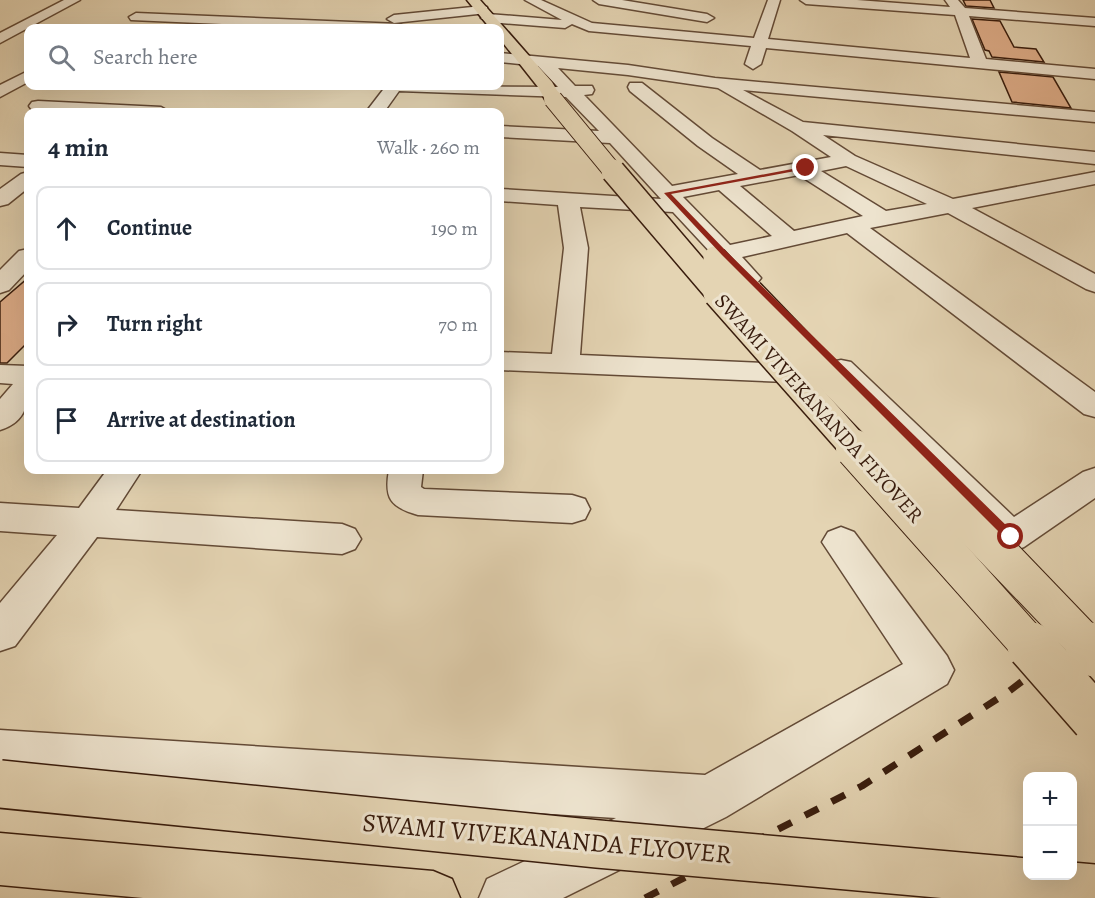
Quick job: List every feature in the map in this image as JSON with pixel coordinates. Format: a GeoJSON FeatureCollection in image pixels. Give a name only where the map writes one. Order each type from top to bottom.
{"type":"FeatureCollection","features":[{"type":"Feature","properties":{"kind":"main road"},"geometry":{"type":"LineString","coordinates":[[504,33],[534,60],[560,93]]}},
{"type":"Feature","properties":{"kind":"main road","name":"SWAMI VIVEKANANDA FLYOVER"},"geometry":{"type":"LineString","coordinates":[[560,93],[718,261],[1095,653]]}},
{"type":"Feature","properties":{"kind":"main road","name":"SWAMI VIVEKANANDA FLYOVER"},"geometry":{"type":"LineString","coordinates":[[560,93],[675,244],[1095,719]]}},
{"type":"Feature","properties":{"kind":"main road","name":"SWAMI VIVEKANANDA FLYOVER"},"geometry":{"type":"LineString","coordinates":[[0,784],[598,844],[1095,888]]}},
{"type":"Feature","properties":{"kind":"main road"},"geometry":{"type":"LineString","coordinates":[[0,858],[433,898]]}},
{"type":"Feature","properties":{"kind":"street"},"geometry":{"type":"LineString","coordinates":[[28,24],[74,0]]}},
{"type":"Feature","properties":{"kind":"street"},"geometry":{"type":"LineString","coordinates":[[531,0],[587,26],[588,30],[628,70]]}},
{"type":"Feature","properties":{"kind":"street"},"geometry":{"type":"LineString","coordinates":[[599,0],[632,3],[684,15],[719,20]]}},
{"type":"Feature","properties":{"kind":"street"},"geometry":{"type":"LineString","coordinates":[[684,15],[692,0]]}},
{"type":"Feature","properties":{"kind":"street"},"geometry":{"type":"LineString","coordinates":[[747,84],[748,60],[760,44],[774,0]]}},
{"type":"Feature","properties":{"kind":"street"},"geometry":{"type":"LineString","coordinates":[[806,0],[955,5],[1095,22]]}},
{"type":"Feature","properties":{"kind":"street"},"geometry":{"type":"LineString","coordinates":[[1019,0],[1039,34]]}},
{"type":"Feature","properties":{"kind":"street"},"geometry":{"type":"LineString","coordinates":[[852,3],[854,18],[898,22]]}},
{"type":"Feature","properties":{"kind":"street"},"geometry":{"type":"LineString","coordinates":[[162,4],[130,20],[396,21],[488,18],[1095,74]]}},
{"type":"Feature","properties":{"kind":"street"},"geometry":{"type":"LineString","coordinates":[[955,5],[960,27],[968,46],[980,64]]}},
{"type":"Feature","properties":{"kind":"street"},"geometry":{"type":"LineString","coordinates":[[232,24],[259,8]]}},
{"type":"Feature","properties":{"kind":"street"},"geometry":{"type":"LineString","coordinates":[[43,16],[71,17]]}},
{"type":"Feature","properties":{"kind":"street"},"geometry":{"type":"LineString","coordinates":[[0,39],[24,26]]}},
{"type":"Feature","properties":{"kind":"street"},"geometry":{"type":"LineString","coordinates":[[796,31],[914,42]]}},
{"type":"Feature","properties":{"kind":"street"},"geometry":{"type":"LineString","coordinates":[[0,39],[24,40]]}},
{"type":"Feature","properties":{"kind":"street"},"geometry":{"type":"LineString","coordinates":[[1050,52],[1060,71]]}},
{"type":"Feature","properties":{"kind":"street"},"geometry":{"type":"LineString","coordinates":[[504,58],[628,70],[715,83],[747,84],[1095,117]]}},
{"type":"Feature","properties":{"kind":"street"},"geometry":{"type":"LineString","coordinates":[[534,60],[560,93],[616,138],[724,254],[1011,537],[1095,481]]}},
{"type":"Feature","properties":{"kind":"street"},"geometry":{"type":"LineString","coordinates":[[0,92],[24,78]]}},
{"type":"Feature","properties":{"kind":"street"},"geometry":{"type":"LineString","coordinates":[[489,90],[560,93],[693,80]]}},
{"type":"Feature","properties":{"kind":"street"},"geometry":{"type":"LineString","coordinates":[[715,83],[799,127],[848,160],[953,207],[1095,284]]}},
{"type":"Feature","properties":{"kind":"street"},"geometry":{"type":"LineString","coordinates":[[636,87],[705,142],[755,177]]}},
{"type":"Feature","properties":{"kind":"street"},"geometry":{"type":"LineString","coordinates":[[378,108],[391,90]]}},
{"type":"Feature","properties":{"kind":"street"},"geometry":{"type":"LineString","coordinates":[[123,108],[143,92]]}},
{"type":"Feature","properties":{"kind":"street"},"geometry":{"type":"LineString","coordinates":[[38,106],[70,108]]}},
{"type":"Feature","properties":{"kind":"street"},"geometry":{"type":"LineString","coordinates":[[799,127],[951,141],[1095,158]]}},
{"type":"Feature","properties":{"kind":"street"},"geometry":{"type":"LineString","coordinates":[[505,138],[616,138]]}},
{"type":"Feature","properties":{"kind":"street"},"geometry":{"type":"LineString","coordinates":[[951,141],[1084,199]]}},
{"type":"Feature","properties":{"kind":"street"},"geometry":{"type":"LineString","coordinates":[[0,159],[24,161]]}},
{"type":"Feature","properties":{"kind":"street"},"geometry":{"type":"LineString","coordinates":[[504,195],[568,201],[673,199],[722,182],[848,160]]}},
{"type":"Feature","properties":{"kind":"street"},"geometry":{"type":"LineString","coordinates":[[801,168],[883,219]]}},
{"type":"Feature","properties":{"kind":"street"},"geometry":{"type":"LineString","coordinates":[[724,254],[851,225],[1095,178]]}},
{"type":"Feature","properties":{"kind":"street"},"geometry":{"type":"LineString","coordinates":[[0,199],[24,181]]}},
{"type":"Feature","properties":{"kind":"street"},"geometry":{"type":"LineString","coordinates":[[722,182],[791,240]]}},
{"type":"Feature","properties":{"kind":"street"},"geometry":{"type":"LineString","coordinates":[[565,365],[576,248],[568,201]]}},
{"type":"Feature","properties":{"kind":"street"},"geometry":{"type":"LineString","coordinates":[[851,225],[1095,407]]}},
{"type":"Feature","properties":{"kind":"street"},"geometry":{"type":"LineString","coordinates":[[0,285],[20,261]]}},
{"type":"Feature","properties":{"kind":"street"},"geometry":{"type":"LineString","coordinates":[[504,361],[848,376]]}},
{"type":"Feature","properties":{"kind":"street"},"geometry":{"type":"LineString","coordinates":[[0,374],[24,375]]}},
{"type":"Feature","properties":{"kind":"street"},"geometry":{"type":"LineString","coordinates":[[0,419],[24,391]]}},
{"type":"Feature","properties":{"kind":"street"},"geometry":{"type":"LineString","coordinates":[[0,633],[87,524],[122,474]]}},
{"type":"Feature","properties":{"kind":"street"},"geometry":{"type":"LineString","coordinates":[[405,474],[403,489],[409,497],[418,502],[441,505],[572,509]]}},
{"type":"Feature","properties":{"kind":"street"},"geometry":{"type":"LineString","coordinates":[[0,517],[342,539]]}},
{"type":"Feature","properties":{"kind":"street"},"geometry":{"type":"LineString","coordinates":[[506,898],[709,800],[932,670],[841,542]]}},
{"type":"Feature","properties":{"kind":"street"},"geometry":{"type":"LineString","coordinates":[[0,753],[59,759],[709,800]]}},
{"type":"Feature","properties":{"kind":"building"},"geometry":{"type":"Polygon","coordinates":[[[963,0],[990,0],[994,8],[966,6],[963,0]]]}},
{"type":"Feature","properties":{"kind":"building"},"geometry":{"type":"Polygon","coordinates":[[[972,19],[1000,21],[1014,47],[1036,49],[1044,62],[992,57],[989,51],[985,50],[972,19]]]}},
{"type":"Feature","properties":{"kind":"building"},"geometry":{"type":"Polygon","coordinates":[[[999,72],[1053,77],[1071,108],[1012,102],[999,72]]]}},
{"type":"Feature","properties":{"kind":"building"},"geometry":{"type":"Polygon","coordinates":[[[24,281],[24,346],[7,363],[0,363],[0,302],[24,281]]]}},
{"type":"Feature","properties":{"kind":"railway"},"geometry":{"type":"LineString","coordinates":[[1067,648],[1095,627]]}},
{"type":"Feature","properties":{"kind":"railway"},"geometry":{"type":"LineString","coordinates":[[645,898],[862,786],[1008,692],[1069,646]]}},
{"type":"Feature","properties":{"kind":"route"},"geometry":{"type":"LineString","coordinates":[[806,168],[667,193],[724,254],[1011,537]]}}]}
